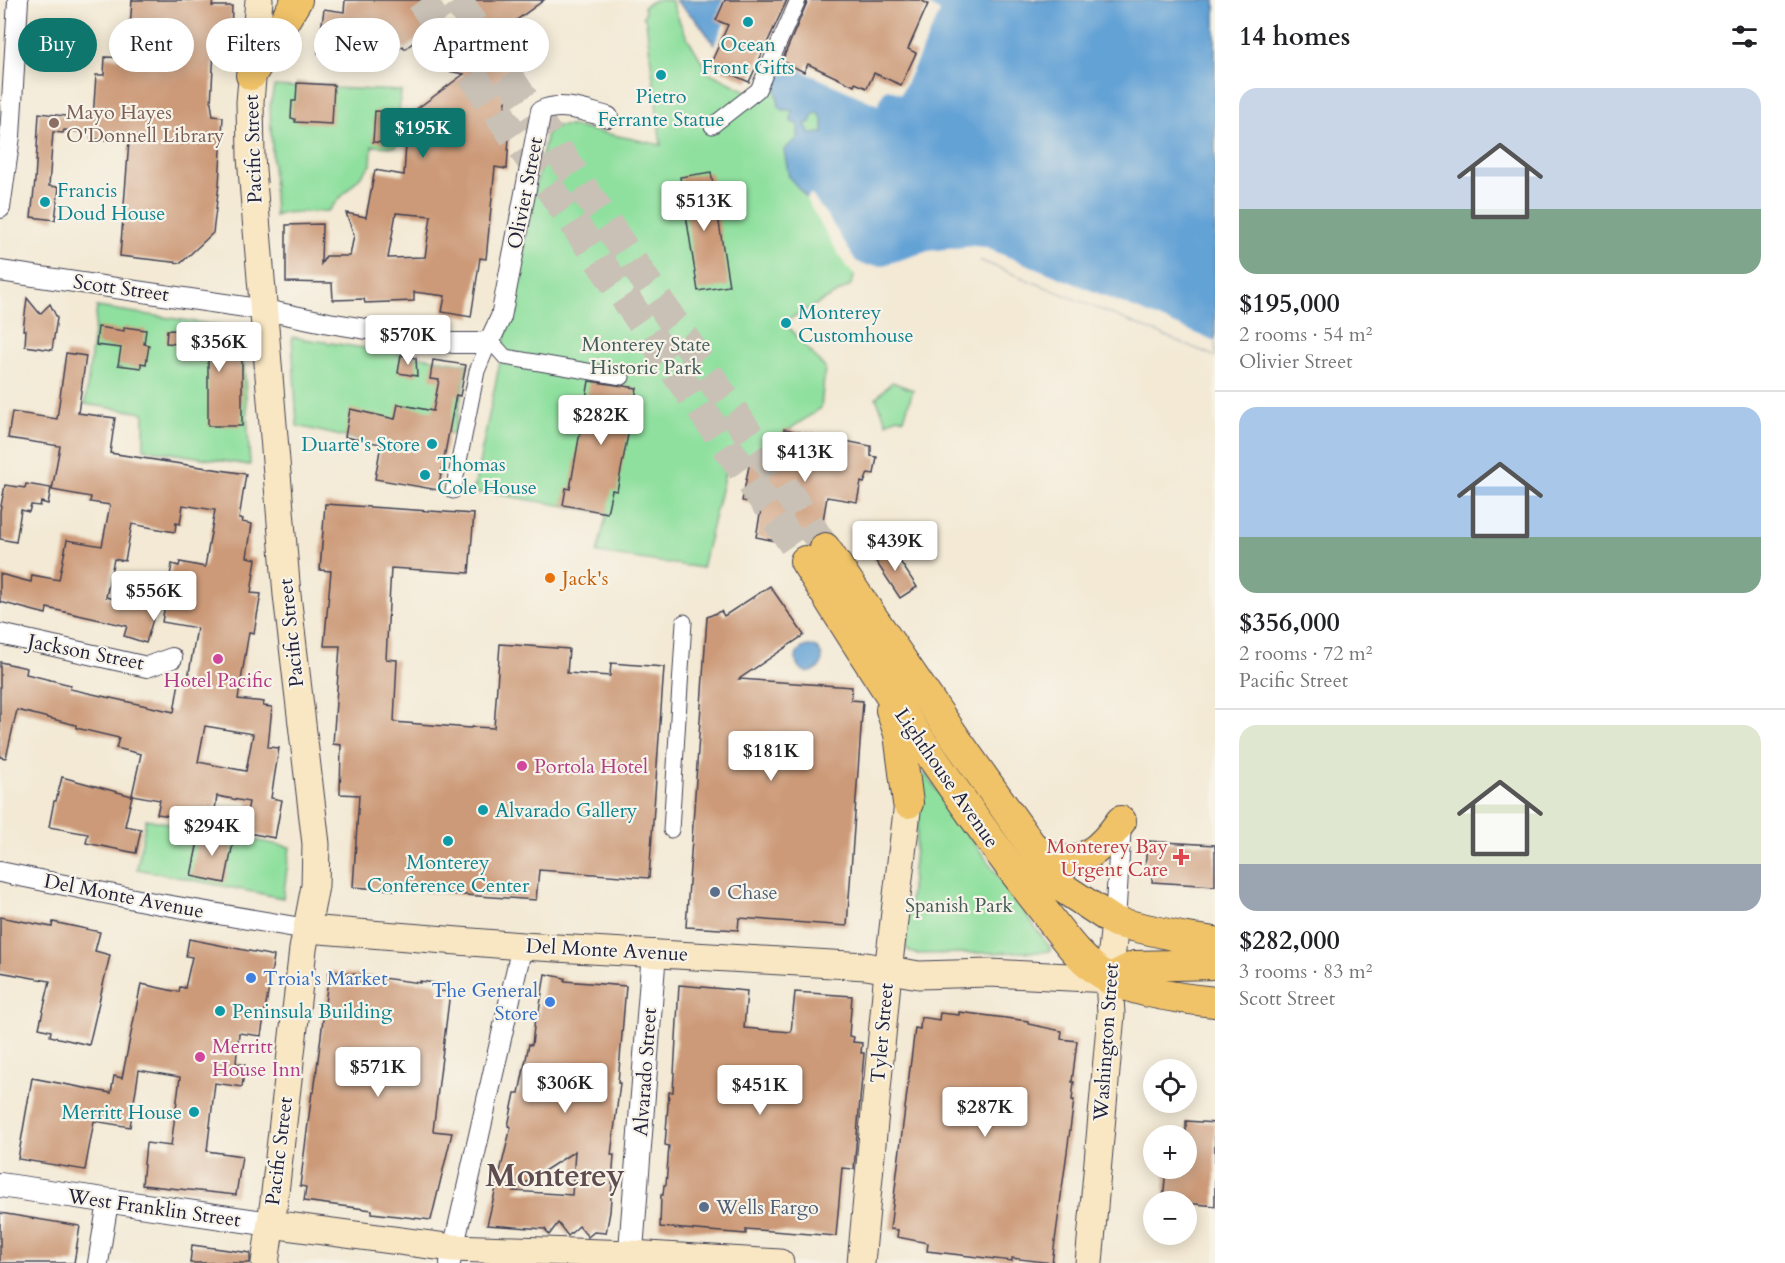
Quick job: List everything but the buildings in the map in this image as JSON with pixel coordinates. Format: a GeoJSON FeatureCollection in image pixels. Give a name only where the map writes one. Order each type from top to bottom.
{"type":"FeatureCollection","features":[{"type":"Feature","properties":{"kind":"main road","name":"Pacific Street"},"geometry":{"type":"LineString","coordinates":[[259,0],[251,75],[251,157],[287,595],[316,844],[315,886],[306,929],[265,1263]]}},
{"type":"Feature","properties":{"kind":"main road"},"geometry":{"type":"LineString","coordinates":[[251,75],[297,0]]}},
{"type":"Feature","properties":{"kind":"main road","name":"Lighthouse Avenue"},"geometry":{"type":"LineString","coordinates":[[1109,979],[1088,965],[1072,948],[1006,863],[882,684],[815,554],[962,748],[1060,886],[1115,922]]}},
{"type":"Feature","properties":{"kind":"main road"},"geometry":{"type":"LineString","coordinates":[[882,684],[898,734],[909,803]]}},
{"type":"Feature","properties":{"kind":"main road","name":"Tyler Street"},"geometry":{"type":"LineString","coordinates":[[861,1263],[888,971],[909,803]]}},
{"type":"Feature","properties":{"kind":"main road"},"geometry":{"type":"LineString","coordinates":[[1033,847],[1051,858],[1072,861],[1088,856],[1108,839],[1121,821]]}},
{"type":"Feature","properties":{"kind":"main road"},"geometry":{"type":"LineString","coordinates":[[1115,922],[1215,942]]}},
{"type":"Feature","properties":{"kind":"main road","name":"Washington Street"},"geometry":{"type":"LineString","coordinates":[[1089,1263],[1111,1014],[1109,979],[1115,922]]}},
{"type":"Feature","properties":{"kind":"main road","name":"Del Monte Avenue"},"geometry":{"type":"LineString","coordinates":[[306,929],[866,966],[919,975],[989,973],[1109,979],[1136,988],[1193,1000],[1215,1002]]}},
{"type":"Feature","properties":{"kind":"main road"},"geometry":{"type":"LineString","coordinates":[[1109,979],[1135,966],[1215,964]]}},
{"type":"Feature","properties":{"kind":"main road","name":"West Franklin Street"},"geometry":{"type":"LineString","coordinates":[[271,1224],[451,1256],[780,1263]]}},
{"type":"Feature","properties":{"kind":"street"},"geometry":{"type":"LineString","coordinates":[[0,208],[10,136],[8,28],[18,0]]}},
{"type":"Feature","properties":{"kind":"street"},"geometry":{"type":"LineString","coordinates":[[712,126],[758,90],[798,0]]}},
{"type":"Feature","properties":{"kind":"street","name":"Olivier Street"},"geometry":{"type":"LineString","coordinates":[[490,340],[501,317],[542,111],[561,106],[608,117]]}},
{"type":"Feature","properties":{"kind":"street","name":"Scott Street"},"geometry":{"type":"LineString","coordinates":[[0,271],[265,310],[453,343],[480,343],[490,340]]}},
{"type":"Feature","properties":{"kind":"street"},"geometry":{"type":"LineString","coordinates":[[453,491],[477,371],[490,340],[506,357],[622,377]]}},
{"type":"Feature","properties":{"kind":"street"},"geometry":{"type":"LineString","coordinates":[[671,830],[684,622]]}},
{"type":"Feature","properties":{"kind":"street","name":"Jackson Street"},"geometry":{"type":"LineString","coordinates":[[0,634],[147,667],[172,658]]}},
{"type":"Feature","properties":{"kind":"street","name":"Washington Street"},"geometry":{"type":"LineString","coordinates":[[1115,922],[1121,821]]}},
{"type":"Feature","properties":{"kind":"street","name":"Del Monte Avenue"},"geometry":{"type":"LineString","coordinates":[[0,872],[154,903],[306,929]]}},
{"type":"Feature","properties":{"kind":"street"},"geometry":{"type":"LineString","coordinates":[[451,1256],[522,945]]}},
{"type":"Feature","properties":{"kind":"street","name":"Alvarado Street"},"geometry":{"type":"LineString","coordinates":[[630,1259],[654,952]]}},
{"type":"Feature","properties":{"kind":"street","name":"West Franklin Street"},"geometry":{"type":"LineString","coordinates":[[0,1185],[271,1224]]}},
{"type":"Feature","properties":{"kind":"street"},"geometry":{"type":"LineString","coordinates":[[98,1263],[108,1202]]}},
{"type":"Feature","properties":{"kind":"green space","name":"Monterey State Historic Park"},"geometry":{"type":"Polygon","coordinates":[[[655,0],[671,0],[683,30],[708,72],[763,99],[782,62],[889,201],[850,286],[784,322],[825,368],[821,408],[725,473],[702,568],[597,553],[607,513],[490,493],[473,493],[547,132],[554,126],[571,126],[661,145],[646,21],[643,16],[644,6],[655,0]]]}},
{"type":"Feature","properties":{"kind":"green space"},"geometry":{"type":"Polygon","coordinates":[[[297,83],[334,85],[334,88],[401,91],[396,147],[372,146],[371,165],[328,211],[280,213],[275,216],[270,106],[274,86],[296,87],[297,83]]]}},
{"type":"Feature","properties":{"kind":"green space"},"geometry":{"type":"Polygon","coordinates":[[[97,307],[242,329],[250,465],[144,449],[144,413],[85,404],[97,307]]]}},
{"type":"Feature","properties":{"kind":"green space"},"geometry":{"type":"Polygon","coordinates":[[[292,337],[468,364],[454,434],[373,418],[367,442],[297,426],[292,337]]]}},
{"type":"Feature","properties":{"kind":"green space"},"geometry":{"type":"Polygon","coordinates":[[[892,382],[913,390],[904,419],[897,417],[887,423],[876,398],[892,382]]]}},
{"type":"Feature","properties":{"kind":"green space","name":"Spanish Park"},"geometry":{"type":"Polygon","coordinates":[[[923,773],[1050,951],[915,954],[905,947],[923,773]]]}},
{"type":"Feature","properties":{"kind":"green space"},"geometry":{"type":"Polygon","coordinates":[[[146,819],[290,847],[283,898],[137,869],[146,819]]]}},
{"type":"Feature","properties":{"kind":"water"},"geometry":{"type":"Polygon","coordinates":[[[675,0],[1215,0],[1215,356],[980,260],[873,283],[834,238],[807,198],[789,177],[784,150],[798,138],[798,124],[791,122],[792,110],[783,110],[779,106],[776,89],[715,45],[698,22],[675,0]],[[818,112],[812,116],[811,122],[805,124],[810,134],[823,133],[823,121],[818,112]]]}},
{"type":"Feature","properties":{"kind":"water"},"geometry":{"type":"Polygon","coordinates":[[[809,646],[818,650],[822,659],[818,668],[809,672],[800,668],[796,659],[800,650],[809,646]]]}},
{"type":"Feature","properties":{"kind":"pier"},"geometry":{"type":"Polygon","coordinates":[[[723,0],[921,0],[940,12],[901,94],[888,89],[884,91],[878,105],[782,62],[769,88],[713,48],[724,24],[716,20],[723,0]]]}},
{"type":"Feature","properties":{"kind":"pier"},"geometry":{"type":"Polygon","coordinates":[[[811,194],[856,261],[864,265],[881,266],[928,251],[984,247],[1215,341],[1215,356],[980,260],[978,263],[883,285],[873,286],[860,281],[846,266],[806,199],[811,194]]]}},
{"type":"Feature","properties":{"kind":"tunnel"},"geometry":{"type":"LineString","coordinates":[[421,0],[805,561]]}},
{"type":"Feature","properties":{"kind":"tunnel"},"geometry":{"type":"LineString","coordinates":[[457,0],[825,548]]}},
{"type":"Feature","properties":{"kind":"place","name":"Ocean Front Gifts"},"geometry":{"type":"Point","coordinates":[748,22]}},
{"type":"Feature","properties":{"kind":"place","name":"Pietro Ferrante Statue"},"geometry":{"type":"Point","coordinates":[661,75]}},
{"type":"Feature","properties":{"kind":"place","name":"Mayo Hayes O'Donnell Library"},"geometry":{"type":"Point","coordinates":[54,123]}},
{"type":"Feature","properties":{"kind":"place","name":"Francis Doud House"},"geometry":{"type":"Point","coordinates":[45,202]}},
{"type":"Feature","properties":{"kind":"place","name":"Monterey Customhouse"},"geometry":{"type":"Point","coordinates":[786,323]}},
{"type":"Feature","properties":{"kind":"place","name":"Duarte's Store"},"geometry":{"type":"Point","coordinates":[432,444]}},
{"type":"Feature","properties":{"kind":"place","name":"Thomas Cole House"},"geometry":{"type":"Point","coordinates":[425,475]}},
{"type":"Feature","properties":{"kind":"place","name":"Jack's"},"geometry":{"type":"Point","coordinates":[550,578]}},
{"type":"Feature","properties":{"kind":"place","name":"Hotel Pacific"},"geometry":{"type":"Point","coordinates":[218,659]}},
{"type":"Feature","properties":{"kind":"place","name":"Portola Hotel"},"geometry":{"type":"Point","coordinates":[522,766]}},
{"type":"Feature","properties":{"kind":"place","name":"Alvarado Gallery"},"geometry":{"type":"Point","coordinates":[483,810]}},
{"type":"Feature","properties":{"kind":"place","name":"Monterey Conference Center"},"geometry":{"type":"Point","coordinates":[448,841]}},
{"type":"Feature","properties":{"kind":"place","name":"Monterey Bay Urgent Care"},"geometry":{"type":"Point","coordinates":[1181,857]}},
{"type":"Feature","properties":{"kind":"place","name":"Chase"},"geometry":{"type":"Point","coordinates":[715,892]}},
{"type":"Feature","properties":{"kind":"place","name":"Troia's Market"},"geometry":{"type":"Point","coordinates":[251,978]}},
{"type":"Feature","properties":{"kind":"place","name":"The General Store"},"geometry":{"type":"Point","coordinates":[550,1002]}},
{"type":"Feature","properties":{"kind":"place","name":"Peninsula Building"},"geometry":{"type":"Point","coordinates":[220,1011]}},
{"type":"Feature","properties":{"kind":"place","name":"Merritt House Inn"},"geometry":{"type":"Point","coordinates":[200,1057]}},
{"type":"Feature","properties":{"kind":"place","name":"Merritt House"},"geometry":{"type":"Point","coordinates":[194,1112]}},
{"type":"Feature","properties":{"kind":"place","name":"Wells Fargo"},"geometry":{"type":"Point","coordinates":[704,1207]}},
{"type":"Feature","properties":{"kind":"district","name":"Monterey"},"geometry":{"type":"Point","coordinates":[555,1176]}}]}
